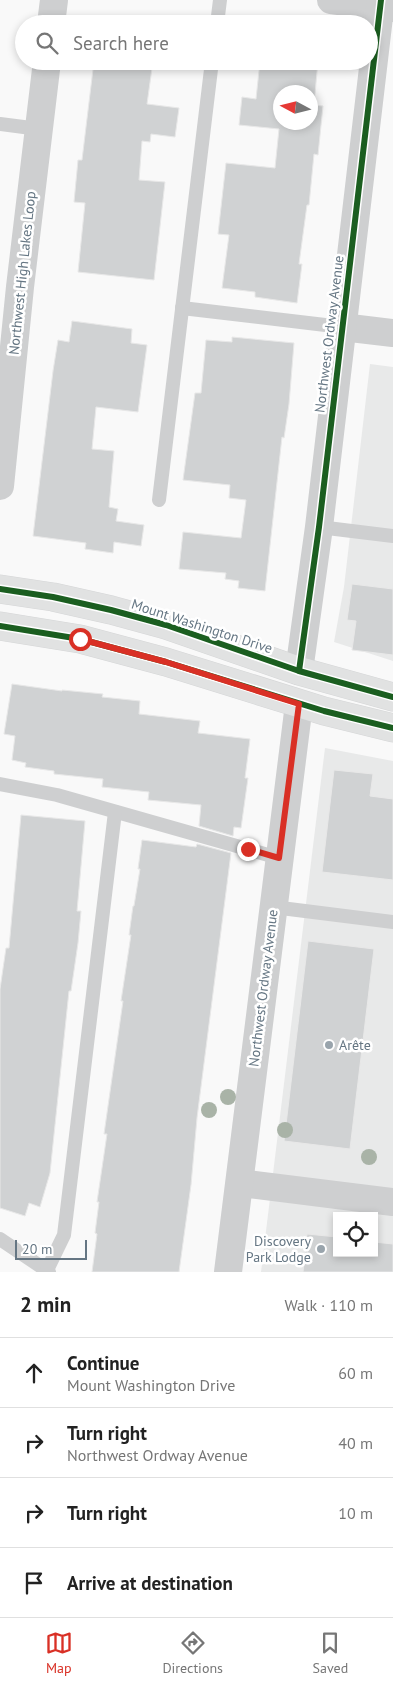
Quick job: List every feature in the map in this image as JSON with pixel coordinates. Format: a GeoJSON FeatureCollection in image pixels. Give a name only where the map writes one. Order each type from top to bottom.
{"type":"FeatureCollection","features":[{"type":"Feature","properties":{"kind":"main road","name":"Mount Washington Drive"},"geometry":{"type":"LineString","coordinates":[[0,589],[53,597],[166,625],[299,672],[393,697]]}},
{"type":"Feature","properties":{"kind":"main road"},"geometry":{"type":"LineString","coordinates":[[0,626],[90,642],[184,667],[299,704],[393,728]]}},
{"type":"Feature","properties":{"kind":"street"},"geometry":{"type":"LineString","coordinates":[[52,15],[54,0]]}},
{"type":"Feature","properties":{"kind":"street"},"geometry":{"type":"LineString","coordinates":[[331,0],[385,5]]}},
{"type":"Feature","properties":{"kind":"street","name":"Northwest Ordway Avenue"},"geometry":{"type":"LineString","coordinates":[[378,57],[385,5]]}},
{"type":"Feature","properties":{"kind":"street","name":"Northwest High Lakes Loop"},"geometry":{"type":"LineString","coordinates":[[0,486],[10,286],[39,129],[46,70]]}},
{"type":"Feature","properties":{"kind":"street","name":"Northwest Ordway Avenue"},"geometry":{"type":"LineString","coordinates":[[299,672],[376,70]]}},
{"type":"Feature","properties":{"kind":"street"},"geometry":{"type":"LineString","coordinates":[[342,327],[393,333]]}},
{"type":"Feature","properties":{"kind":"street","name":"Northwest Ordway Avenue"},"geometry":{"type":"LineString","coordinates":[[228,1272],[299,704]]}},
{"type":"Feature","properties":{"kind":"street"},"geometry":{"type":"LineString","coordinates":[[240,1183],[393,1202]]}},
{"type":"Feature","properties":{"kind":"lane"},"geometry":{"type":"LineString","coordinates":[[218,15],[220,0]]}},
{"type":"Feature","properties":{"kind":"lane"},"geometry":{"type":"LineString","coordinates":[[159,500],[211,70]]}},
{"type":"Feature","properties":{"kind":"lane"},"geometry":{"type":"LineString","coordinates":[[0,124],[39,129]]}},
{"type":"Feature","properties":{"kind":"lane"},"geometry":{"type":"LineString","coordinates":[[182,308],[342,327]]}},
{"type":"Feature","properties":{"kind":"lane"},"geometry":{"type":"LineString","coordinates":[[319,527],[393,536]]}},
{"type":"Feature","properties":{"kind":"lane"},"geometry":{"type":"LineString","coordinates":[[0,784],[58,795],[279,858]]}},
{"type":"Feature","properties":{"kind":"lane"},"geometry":{"type":"LineString","coordinates":[[0,1239],[48,1271],[64,1235],[115,812]]}},
{"type":"Feature","properties":{"kind":"lane"},"geometry":{"type":"LineString","coordinates":[[273,907],[393,922]]}},
{"type":"Feature","properties":{"kind":"shaded area"},"geometry":{"type":"Polygon","coordinates":[[[370,364],[393,367],[393,661],[334,642],[344,587],[370,364]]]}},
{"type":"Feature","properties":{"kind":"shaded area"},"geometry":{"type":"Polygon","coordinates":[[[325,748],[393,761],[393,1272],[261,1272],[325,748]]]}},
{"type":"Feature","properties":{"kind":"building"},"geometry":{"type":"Polygon","coordinates":[[[93,70],[152,70],[147,104],[179,108],[175,137],[151,134],[150,142],[142,141],[139,180],[165,182],[154,280],[78,272],[85,203],[74,202],[78,160],[82,160],[93,70]]]}},
{"type":"Feature","properties":{"kind":"building"},"geometry":{"type":"Polygon","coordinates":[[[259,70],[317,70],[316,85],[273,85],[273,128],[239,125],[242,97],[256,99],[259,70]]]}},
{"type":"Feature","properties":{"kind":"building"},"geometry":{"type":"Polygon","coordinates":[[[318,105],[323,106],[318,155],[314,154],[309,205],[307,205],[299,264],[302,264],[297,303],[255,297],[255,292],[222,288],[229,235],[218,234],[226,163],[275,168],[279,130],[318,130],[318,105]]]}},
{"type":"Feature","properties":{"kind":"building"},"geometry":{"type":"Polygon","coordinates":[[[72,321],[132,329],[131,343],[147,345],[138,412],[96,407],[92,449],[114,451],[109,507],[118,509],[116,521],[144,525],[141,546],[114,542],[113,553],[85,549],[86,543],[33,536],[58,340],[69,342],[72,321]]]}},
{"type":"Feature","properties":{"kind":"building"},"geometry":{"type":"Polygon","coordinates":[[[232,337],[294,343],[289,404],[284,438],[282,437],[265,591],[238,588],[239,581],[225,579],[226,573],[179,569],[183,532],[241,538],[246,500],[229,498],[230,485],[183,480],[195,393],[201,393],[206,340],[232,342],[232,337]]]}},
{"type":"Feature","properties":{"kind":"building"},"geometry":{"type":"Polygon","coordinates":[[[352,584],[393,589],[393,655],[352,650],[356,621],[347,620],[352,584]]]}},
{"type":"Feature","properties":{"kind":"building"},"geometry":{"type":"Polygon","coordinates":[[[12,684],[103,694],[102,697],[140,701],[139,714],[200,721],[198,733],[250,739],[245,778],[248,778],[241,828],[234,827],[233,836],[199,826],[201,805],[148,800],[149,792],[102,787],[103,779],[54,774],[54,771],[25,767],[26,763],[12,760],[15,736],[4,734],[12,684]]]}},
{"type":"Feature","properties":{"kind":"building"},"geometry":{"type":"Polygon","coordinates":[[[334,770],[373,774],[370,796],[393,799],[393,880],[322,872],[334,770]]]}},
{"type":"Feature","properties":{"kind":"building"},"geometry":{"type":"Polygon","coordinates":[[[21,815],[85,821],[77,911],[81,911],[78,943],[71,991],[69,991],[50,1173],[40,1207],[29,1203],[25,1216],[0,1208],[0,989],[6,948],[9,948],[21,815]]]}},
{"type":"Feature","properties":{"kind":"building"},"geometry":{"type":"Polygon","coordinates":[[[142,840],[196,847],[197,844],[231,853],[179,1272],[92,1272],[97,1234],[95,1233],[99,1202],[97,1202],[107,1134],[104,1134],[123,1001],[121,1001],[131,935],[129,935],[133,906],[140,869],[138,869],[142,840]]]}},
{"type":"Feature","properties":{"kind":"building","name":"Arête"},"geometry":{"type":"Polygon","coordinates":[[[308,941],[374,949],[350,1149],[284,1141],[308,941]]]}},
{"type":"Feature","properties":{"kind":"building","name":"Discovery Park Lodge"},"geometry":{"type":"Polygon","coordinates":[[[307,1234],[333,1237],[333,1257],[378,1257],[378,1242],[393,1244],[393,1272],[303,1272],[307,1234]]]}},
{"type":"Feature","properties":{"kind":"cycle path"},"geometry":{"type":"LineString","coordinates":[[378,26],[381,0]]}},
{"type":"Feature","properties":{"kind":"cycle path"},"geometry":{"type":"LineString","coordinates":[[299,671],[319,527],[373,70]]}},
{"type":"Feature","properties":{"kind":"cycle path"},"geometry":{"type":"LineString","coordinates":[[0,589],[53,597],[166,625],[299,671],[393,697]]}},
{"type":"Feature","properties":{"kind":"cycle path"},"geometry":{"type":"LineString","coordinates":[[0,626],[80,639],[166,662],[324,711],[393,728]]}},
{"type":"Feature","properties":{"kind":"place","name":"Arête"},"geometry":{"type":"Point","coordinates":[329,1045]}},
{"type":"Feature","properties":{"kind":"place","name":"Discovery Park Lodge"},"geometry":{"type":"Point","coordinates":[321,1249]}},
{"type":"Feature","properties":{"kind":"route"},"geometry":{"type":"LineString","coordinates":[[80,639],[237,683],[299,704],[279,858],[248,849]]}}]}
